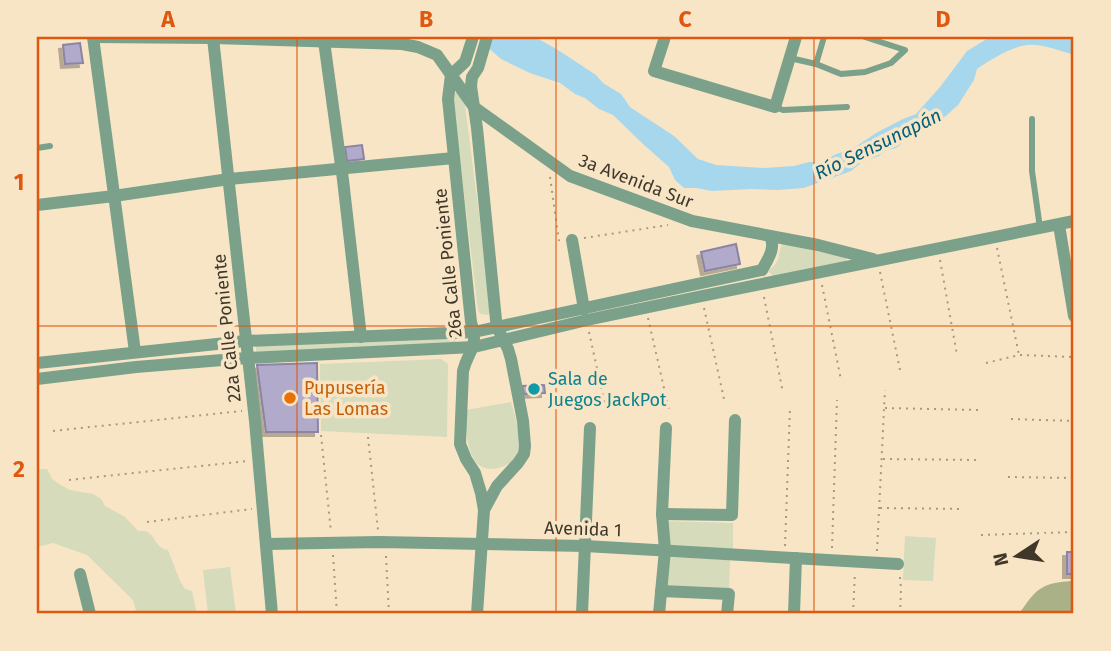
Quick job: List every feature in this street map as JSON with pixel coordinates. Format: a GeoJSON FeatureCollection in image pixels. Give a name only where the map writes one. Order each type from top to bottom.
{"type":"FeatureCollection","features":[{"type":"Feature","properties":{"kind":"street","name":"3a Avenida Sur"},"geometry":{"type":"LineString","coordinates":[[93,37],[409,44],[437,55],[474,107],[570,176],[692,221],[818,245],[878,261]]}},
{"type":"Feature","properties":{"kind":"street"},"geometry":{"type":"LineString","coordinates":[[93,37],[135,352]]}},
{"type":"Feature","properties":{"kind":"street"},"geometry":{"type":"LineString","coordinates":[[451,75],[465,62],[473,37]]}},
{"type":"Feature","properties":{"kind":"street","name":"26a Calle Poniente"},"geometry":{"type":"LineString","coordinates":[[484,509],[497,486],[524,454],[525,436],[511,359],[497,327],[471,86],[487,37]]}},
{"type":"Feature","properties":{"kind":"street"},"geometry":{"type":"LineString","coordinates":[[665,37],[654,71],[775,107],[796,37]]}},
{"type":"Feature","properties":{"kind":"street","name":"22a Calle Poniente"},"geometry":{"type":"LineString","coordinates":[[213,38],[254,410],[272,614]]}},
{"type":"Feature","properties":{"kind":"street"},"geometry":{"type":"LineString","coordinates":[[324,41],[342,168],[361,337]]}},
{"type":"Feature","properties":{"kind":"street","name":"26a Calle Poniente"},"geometry":{"type":"LineString","coordinates":[[451,75],[448,99],[469,308],[474,332],[474,347],[465,360],[463,371],[460,444],[475,473],[484,509],[477,614]]}},
{"type":"Feature","properties":{"kind":"street"},"geometry":{"type":"LineString","coordinates":[[37,205],[229,180],[454,158]]}},
{"type":"Feature","properties":{"kind":"street"},"geometry":{"type":"LineString","coordinates":[[37,363],[245,341],[474,332],[646,308],[1074,221]]}},
{"type":"Feature","properties":{"kind":"street"},"geometry":{"type":"LineString","coordinates":[[1059,225],[1074,316]]}},
{"type":"Feature","properties":{"kind":"street"},"geometry":{"type":"LineString","coordinates":[[768,284],[762,270],[773,247],[770,236]]}},
{"type":"Feature","properties":{"kind":"street"},"geometry":{"type":"LineString","coordinates":[[565,241],[585,315]]}},
{"type":"Feature","properties":{"kind":"street"},"geometry":{"type":"LineString","coordinates":[[37,379],[247,358],[474,347],[585,315],[762,270]]}},
{"type":"Feature","properties":{"kind":"street"},"geometry":{"type":"LineString","coordinates":[[662,514],[733,514],[735,421]]}},
{"type":"Feature","properties":{"kind":"street"},"geometry":{"type":"LineString","coordinates":[[582,614],[590,428]]}},
{"type":"Feature","properties":{"kind":"street"},"geometry":{"type":"LineString","coordinates":[[659,614],[665,550],[662,514],[666,428]]}},
{"type":"Feature","properties":{"kind":"street"},"geometry":{"type":"LineString","coordinates":[[475,473],[493,476],[513,470]]}},
{"type":"Feature","properties":{"kind":"street","name":"Avenida 1"},"geometry":{"type":"LineString","coordinates":[[267,544],[382,542],[585,546],[898,564]]}},
{"type":"Feature","properties":{"kind":"street"},"geometry":{"type":"LineString","coordinates":[[791,558],[794,614]]}},
{"type":"Feature","properties":{"kind":"street"},"geometry":{"type":"LineString","coordinates":[[80,574],[90,614]]}},
{"type":"Feature","properties":{"kind":"street"},"geometry":{"type":"LineString","coordinates":[[661,591],[729,594],[727,614]]}},
{"type":"Feature","properties":{"kind":"lane"},"geometry":{"type":"LineString","coordinates":[[816,64],[824,37]]}},
{"type":"Feature","properties":{"kind":"lane"},"geometry":{"type":"LineString","coordinates":[[790,58],[841,74],[865,72],[891,63],[905,50],[865,37]]}},
{"type":"Feature","properties":{"kind":"lane"},"geometry":{"type":"LineString","coordinates":[[775,107],[783,110],[847,107]]}},
{"type":"Feature","properties":{"kind":"lane"},"geometry":{"type":"LineString","coordinates":[[1032,119],[1032,172],[1040,228]]}},
{"type":"Feature","properties":{"kind":"lane"},"geometry":{"type":"LineString","coordinates":[[37,148],[50,146]]}},
{"type":"Feature","properties":{"kind":"path"},"geometry":{"type":"LineString","coordinates":[[547,160],[565,241],[692,221]]}},
{"type":"Feature","properties":{"kind":"path"},"geometry":{"type":"LineString","coordinates":[[995,237],[1019,355]]}},
{"type":"Feature","properties":{"kind":"path"},"geometry":{"type":"LineString","coordinates":[[938,248],[957,355]]}},
{"type":"Feature","properties":{"kind":"path"},"geometry":{"type":"LineString","coordinates":[[878,261],[900,370]]}},
{"type":"Feature","properties":{"kind":"path"},"geometry":{"type":"LineString","coordinates":[[819,272],[841,380]]}},
{"type":"Feature","properties":{"kind":"path"},"geometry":{"type":"LineString","coordinates":[[768,284],[783,393]]}},
{"type":"Feature","properties":{"kind":"path"},"geometry":{"type":"LineString","coordinates":[[702,296],[724,400]]}},
{"type":"Feature","properties":{"kind":"path"},"geometry":{"type":"LineString","coordinates":[[646,308],[668,410]]}},
{"type":"Feature","properties":{"kind":"path"},"geometry":{"type":"LineString","coordinates":[[585,315],[607,414]]}},
{"type":"Feature","properties":{"kind":"path"},"geometry":{"type":"LineString","coordinates":[[986,363],[1019,355],[1074,357]]}},
{"type":"Feature","properties":{"kind":"path"},"geometry":{"type":"LineString","coordinates":[[877,562],[885,390]]}},
{"type":"Feature","properties":{"kind":"path"},"geometry":{"type":"LineString","coordinates":[[831,560],[837,400]]}},
{"type":"Feature","properties":{"kind":"path"},"geometry":{"type":"LineString","coordinates":[[790,407],[791,558]]}},
{"type":"Feature","properties":{"kind":"path"},"geometry":{"type":"LineString","coordinates":[[884,408],[978,410]]}},
{"type":"Feature","properties":{"kind":"path"},"geometry":{"type":"LineString","coordinates":[[53,431],[254,410]]}},
{"type":"Feature","properties":{"kind":"path"},"geometry":{"type":"LineString","coordinates":[[1012,419],[1074,421]]}},
{"type":"Feature","properties":{"kind":"path"},"geometry":{"type":"LineString","coordinates":[[321,435],[337,614]]}},
{"type":"Feature","properties":{"kind":"path"},"geometry":{"type":"LineString","coordinates":[[368,437],[390,614]]}},
{"type":"Feature","properties":{"kind":"path"},"geometry":{"type":"LineString","coordinates":[[882,458],[980,460]]}},
{"type":"Feature","properties":{"kind":"path"},"geometry":{"type":"LineString","coordinates":[[69,480],[258,459]]}},
{"type":"Feature","properties":{"kind":"path"},"geometry":{"type":"LineString","coordinates":[[1008,477],[1074,478]]}},
{"type":"Feature","properties":{"kind":"path"},"geometry":{"type":"LineString","coordinates":[[147,522],[263,507]]}},
{"type":"Feature","properties":{"kind":"path"},"geometry":{"type":"LineString","coordinates":[[879,508],[964,509]]}},
{"type":"Feature","properties":{"kind":"path"},"geometry":{"type":"LineString","coordinates":[[981,535],[1074,532]]}},
{"type":"Feature","properties":{"kind":"path"},"geometry":{"type":"LineString","coordinates":[[853,614],[856,561]]}},
{"type":"Feature","properties":{"kind":"path"},"geometry":{"type":"LineString","coordinates":[[898,564],[900,614]]}},
{"type":"Feature","properties":{"kind":"green space"},"geometry":{"type":"Polygon","coordinates":[[[459,92],[464,98],[491,307],[488,315],[480,314],[478,310],[453,100],[455,93],[459,92]]]}},
{"type":"Feature","properties":{"kind":"green space"},"geometry":{"type":"Polygon","coordinates":[[[782,244],[844,254],[847,259],[845,263],[776,279],[768,271],[777,262],[782,244]]]}},
{"type":"Feature","properties":{"kind":"green space"},"geometry":{"type":"Polygon","coordinates":[[[454,337],[454,345],[256,352],[256,345],[454,337]]]}},
{"type":"Feature","properties":{"kind":"green space"},"geometry":{"type":"Polygon","coordinates":[[[441,359],[448,364],[447,437],[321,431],[320,364],[441,359]]]}},
{"type":"Feature","properties":{"kind":"green space"},"geometry":{"type":"Polygon","coordinates":[[[511,402],[518,430],[518,451],[515,459],[508,464],[487,469],[473,458],[467,439],[466,410],[511,402]]]}},
{"type":"Feature","properties":{"kind":"green space"},"geometry":{"type":"Polygon","coordinates":[[[37,469],[47,469],[52,479],[70,490],[93,494],[101,499],[105,506],[125,517],[138,531],[148,532],[159,545],[168,550],[180,581],[185,589],[192,591],[197,614],[137,614],[133,600],[87,555],[53,543],[37,547],[37,469]]]}},
{"type":"Feature","properties":{"kind":"green space"},"geometry":{"type":"Polygon","coordinates":[[[663,521],[733,523],[733,554],[665,550],[663,521]]]}},
{"type":"Feature","properties":{"kind":"green space"},"geometry":{"type":"Polygon","coordinates":[[[905,536],[936,538],[933,581],[903,580],[905,536]]]}},
{"type":"Feature","properties":{"kind":"green space"},"geometry":{"type":"Polygon","coordinates":[[[664,557],[730,560],[729,594],[661,591],[664,557]]]}},
{"type":"Feature","properties":{"kind":"green space"},"geometry":{"type":"Polygon","coordinates":[[[230,567],[236,614],[208,614],[203,570],[230,567]]]}},
{"type":"Feature","properties":{"kind":"green space"},"geometry":{"type":"Polygon","coordinates":[[[1053,583],[1074,583],[1074,614],[1019,614],[1040,589],[1053,583]]]}},
{"type":"Feature","properties":{"kind":"water","name":"Río Sensunapán"},"geometry":{"type":"Polygon","coordinates":[[[476,37],[535,37],[596,75],[603,83],[621,94],[630,107],[674,136],[698,159],[716,165],[764,168],[809,162],[823,163],[916,114],[967,51],[990,37],[1074,37],[1074,55],[1032,45],[1014,48],[1001,54],[977,69],[974,80],[958,105],[932,127],[910,137],[896,148],[862,162],[851,171],[804,188],[712,191],[684,188],[675,180],[669,167],[613,115],[560,83],[501,59],[476,37]]]}},
{"type":"Feature","properties":{"kind":"building"},"geometry":{"type":"Polygon","coordinates":[[[80,43],[83,63],[65,64],[63,45],[80,43]]]}},
{"type":"Feature","properties":{"kind":"building"},"geometry":{"type":"Polygon","coordinates":[[[362,145],[364,159],[347,161],[345,147],[362,145]]]}},
{"type":"Feature","properties":{"kind":"building"},"geometry":{"type":"Polygon","coordinates":[[[736,244],[740,264],[705,271],[701,252],[736,244]]]}},
{"type":"Feature","properties":{"kind":"building","name":"Pupusería Las Lomas"},"geometry":{"type":"Polygon","coordinates":[[[317,363],[318,432],[266,432],[257,365],[317,363]]]}},
{"type":"Feature","properties":{"kind":"building","name":"Sala de Juegos JackPot"},"geometry":{"type":"Polygon","coordinates":[[[544,385],[545,393],[524,394],[522,386],[544,385]]]}},
{"type":"Feature","properties":{"kind":"building"},"geometry":{"type":"Polygon","coordinates":[[[1067,552],[1074,552],[1074,574],[1067,574],[1067,552]]]}},
{"type":"Feature","properties":{"kind":"place","name":"Sala de Juegos JackPot"},"geometry":{"type":"Point","coordinates":[534,389]}},
{"type":"Feature","properties":{"kind":"place","name":"Pupusería Las Lomas"},"geometry":{"type":"Point","coordinates":[290,398]}}]}
